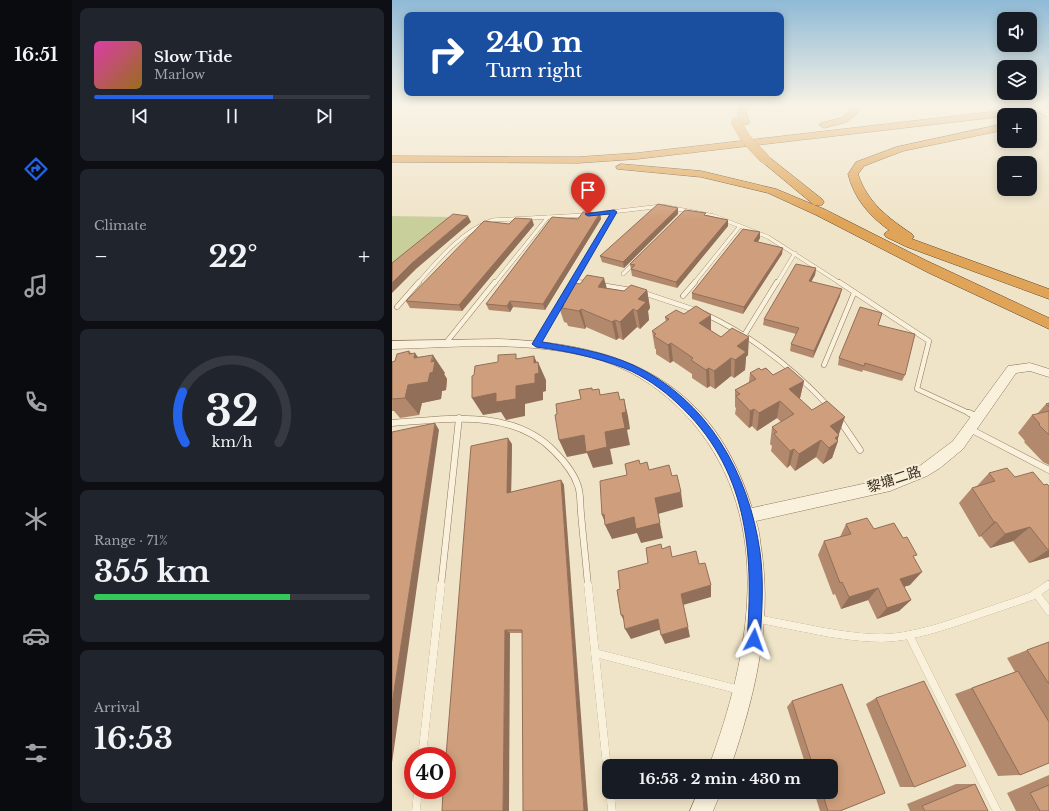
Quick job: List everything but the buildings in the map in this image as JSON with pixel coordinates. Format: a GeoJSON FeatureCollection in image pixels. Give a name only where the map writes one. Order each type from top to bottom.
{"type":"FeatureCollection","features":[{"type":"Feature","properties":{"kind":"highway"},"geometry":{"type":"LineString","coordinates":[[392,152],[480,154],[563,152],[614,150],[675,144]]}},
{"type":"Feature","properties":{"kind":"highway"},"geometry":{"type":"LineString","coordinates":[[392,160],[578,160],[637,156],[741,144]]}},
{"type":"Feature","properties":{"kind":"highway"},"geometry":{"type":"LineString","coordinates":[[752,144],[794,184],[831,210],[934,270]]}},
{"type":"Feature","properties":{"kind":"highway"},"geometry":{"type":"LineString","coordinates":[[921,144],[900,148],[860,164],[853,174],[855,186],[861,197],[873,211],[922,247]]}},
{"type":"Feature","properties":{"kind":"highway"},"geometry":{"type":"LineString","coordinates":[[769,159],[819,196],[858,219],[922,247],[1049,294]]}},
{"type":"Feature","properties":{"kind":"highway"},"geometry":{"type":"LineString","coordinates":[[392,160],[455,165],[630,167],[678,171],[726,178],[772,191],[795,200],[934,270],[1049,324]]}},
{"type":"Feature","properties":{"kind":"street"},"geometry":{"type":"LineString","coordinates":[[392,346],[486,342],[536,344],[580,350],[605,357],[651,378],[672,393],[692,411],[709,432],[725,456],[738,484],[748,516],[755,553],[757,594],[754,640],[745,691],[723,759]]}},
{"type":"Feature","properties":{"kind":"street","name":"黎塘二路"},"geometry":{"type":"LineString","coordinates":[[748,516],[906,478],[922,472],[948,455],[958,445],[1012,369],[1018,367],[1030,367],[1049,373]]}},
{"type":"Feature","properties":{"kind":"street","name":"黎塘二路"},"geometry":{"type":"LineString","coordinates":[[1003,382],[1015,374],[1024,373],[1049,379]]}},
{"type":"Feature","properties":{"kind":"street"},"geometry":{"type":"LineString","coordinates":[[701,811],[707,799]]}},
{"type":"Feature","properties":{"kind":"lane"},"geometry":{"type":"LineString","coordinates":[[397,307],[427,272],[480,224],[493,220],[614,212],[662,206],[687,210],[740,226],[768,238],[795,253],[929,341],[917,389],[1049,470]]}},
{"type":"Feature","properties":{"kind":"lane"},"geometry":{"type":"LineString","coordinates":[[682,215],[687,210]]}},
{"type":"Feature","properties":{"kind":"lane"},"geometry":{"type":"LineString","coordinates":[[536,344],[614,212]]}},
{"type":"Feature","properties":{"kind":"lane"},"geometry":{"type":"LineString","coordinates":[[445,344],[548,217]]}},
{"type":"Feature","properties":{"kind":"lane"},"geometry":{"type":"LineString","coordinates":[[683,296],[740,226]]}},
{"type":"Feature","properties":{"kind":"lane"},"geometry":{"type":"LineString","coordinates":[[745,334],[795,253]]}},
{"type":"Feature","properties":{"kind":"lane"},"geometry":{"type":"LineString","coordinates":[[623,274],[639,258]]}},
{"type":"Feature","properties":{"kind":"lane"},"geometry":{"type":"LineString","coordinates":[[573,282],[625,289],[657,296],[720,320],[745,334],[780,358],[808,384],[835,414],[860,450]]}},
{"type":"Feature","properties":{"kind":"lane"},"geometry":{"type":"LineString","coordinates":[[824,365],[854,293]]}},
{"type":"Feature","properties":{"kind":"lane"},"geometry":{"type":"LineString","coordinates":[[392,422],[459,418],[502,422],[535,434],[561,455],[571,470],[578,486],[606,759]]}},
{"type":"Feature","properties":{"kind":"lane"},"geometry":{"type":"LineString","coordinates":[[423,747],[459,418]]}},
{"type":"Feature","properties":{"kind":"lane"},"geometry":{"type":"LineString","coordinates":[[755,618],[861,637],[882,638],[909,635],[1018,601],[1036,593],[1049,584]]}},
{"type":"Feature","properties":{"kind":"lane"},"geometry":{"type":"LineString","coordinates":[[1036,593],[1049,611]]}},
{"type":"Feature","properties":{"kind":"lane"},"geometry":{"type":"LineString","coordinates":[[909,635],[997,811]]}},
{"type":"Feature","properties":{"kind":"lane"},"geometry":{"type":"LineString","coordinates":[[595,653],[745,691]]}},
{"type":"Feature","properties":{"kind":"lane"},"geometry":{"type":"LineString","coordinates":[[416,811],[417,799]]}},
{"type":"Feature","properties":{"kind":"lane"},"geometry":{"type":"LineString","coordinates":[[611,799],[612,811]]}},
{"type":"Feature","properties":{"kind":"green space"},"geometry":{"type":"Polygon","coordinates":[[[392,216],[452,217],[392,263],[392,216]]]}},
{"type":"Feature","properties":{"kind":"route"},"geometry":{"type":"LineString","coordinates":[[588,214],[614,212],[536,344],[580,350],[605,357],[651,378],[672,393],[692,411],[709,432],[725,456],[738,484],[748,516],[755,553],[757,594],[754,640]]}}]}
